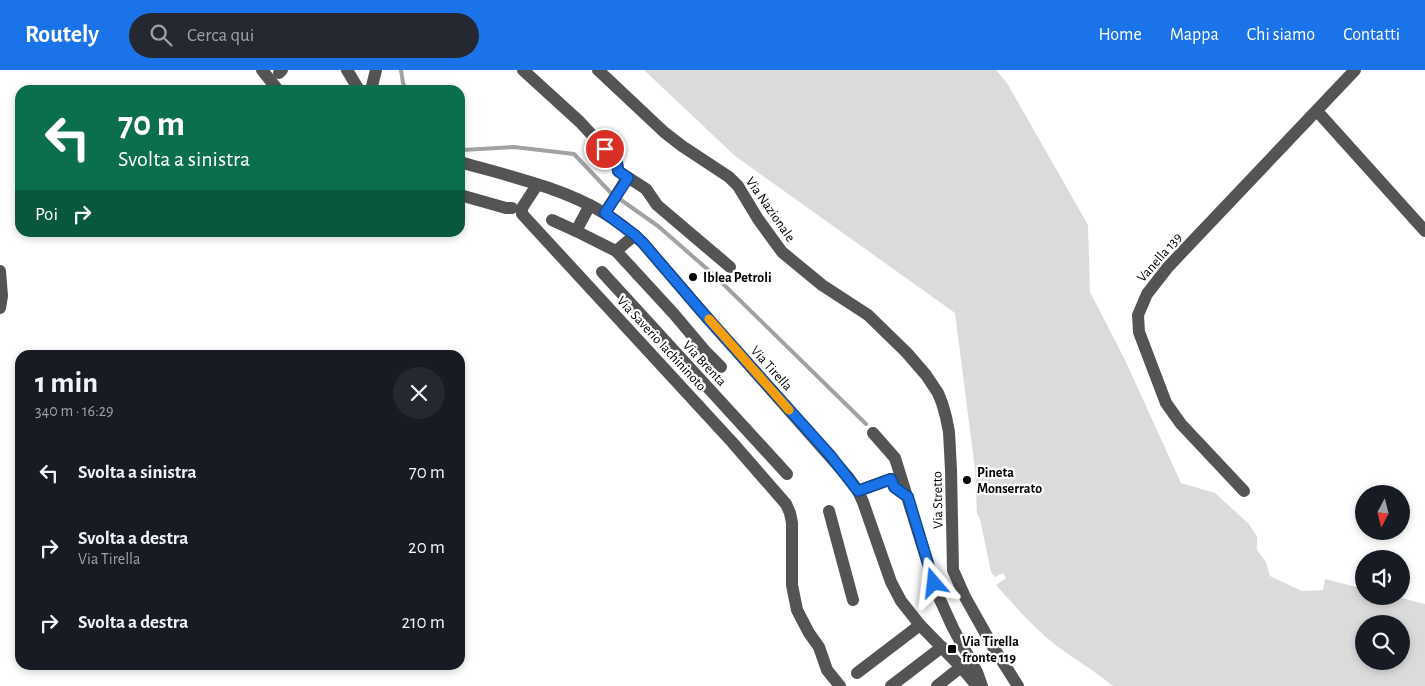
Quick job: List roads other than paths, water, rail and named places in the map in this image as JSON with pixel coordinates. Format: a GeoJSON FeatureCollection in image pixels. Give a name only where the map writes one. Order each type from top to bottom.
{"type":"FeatureCollection","features":[{"type":"Feature","properties":{"kind":"street"},"geometry":{"type":"LineString","coordinates":[[262,70],[274,85]]}},
{"type":"Feature","properties":{"kind":"street"},"geometry":{"type":"LineString","coordinates":[[372,85],[376,70]]}},
{"type":"Feature","properties":{"kind":"street"},"geometry":{"type":"LineString","coordinates":[[523,70],[580,122],[617,162],[618,171],[646,189],[657,205],[730,267]]}},
{"type":"Feature","properties":{"kind":"street","name":"Via Nazionale"},"geometry":{"type":"LineString","coordinates":[[598,70],[664,132],[730,177],[782,252],[822,285],[868,315],[907,353],[926,374],[938,393],[946,417]]}},
{"type":"Feature","properties":{"kind":"street","name":"Vanella 139"},"geometry":{"type":"LineString","coordinates":[[1244,491],[1181,424],[1166,403],[1139,332],[1138,315],[1147,294],[1168,267],[1355,70]]}},
{"type":"Feature","properties":{"kind":"street"},"geometry":{"type":"LineString","coordinates":[[351,72],[357,85]]}},
{"type":"Feature","properties":{"kind":"street"},"geometry":{"type":"LineString","coordinates":[[1317,111],[1425,231]]}},
{"type":"Feature","properties":{"kind":"street","name":"Via Tirella"},"geometry":{"type":"LineString","coordinates":[[465,163],[568,195],[590,205],[608,209],[643,243],[830,455],[858,491],[891,582],[901,601],[920,625],[977,686]]}},
{"type":"Feature","properties":{"kind":"street"},"geometry":{"type":"LineString","coordinates":[[608,209],[628,178]]}},
{"type":"Feature","properties":{"kind":"street","name":"Via Saverio Iachininoto"},"geometry":{"type":"LineString","coordinates":[[537,185],[522,208],[522,214],[786,504],[792,523],[792,585],[797,610],[818,647],[827,670],[840,686]]}},
{"type":"Feature","properties":{"kind":"street"},"geometry":{"type":"LineString","coordinates":[[465,196],[512,208]]}},
{"type":"Feature","properties":{"kind":"street"},"geometry":{"type":"LineString","coordinates":[[576,231],[590,205]]}},
{"type":"Feature","properties":{"kind":"street"},"geometry":{"type":"LineString","coordinates":[[552,220],[616,251],[721,367]]}},
{"type":"Feature","properties":{"kind":"street"},"geometry":{"type":"LineString","coordinates":[[616,251],[635,235]]}},
{"type":"Feature","properties":{"kind":"street"},"geometry":{"type":"LineString","coordinates":[[0,271],[2,296],[0,308]]}},
{"type":"Feature","properties":{"kind":"street","name":"Via Brenta"},"geometry":{"type":"LineString","coordinates":[[602,272],[786,474]]}},
{"type":"Feature","properties":{"kind":"street"},"geometry":{"type":"LineString","coordinates":[[674,314],[691,299]]}},
{"type":"Feature","properties":{"kind":"street","name":"Via Stretto"},"geometry":{"type":"LineString","coordinates":[[946,417],[952,470],[953,570],[992,645],[1018,686]]}},
{"type":"Feature","properties":{"kind":"street"},"geometry":{"type":"LineString","coordinates":[[873,433],[895,458],[937,594],[977,672],[982,686]]}},
{"type":"Feature","properties":{"kind":"street"},"geometry":{"type":"LineString","coordinates":[[858,491],[891,479],[894,487],[908,497]]}},
{"type":"Feature","properties":{"kind":"street"},"geometry":{"type":"LineString","coordinates":[[829,511],[853,600]]}},
{"type":"Feature","properties":{"kind":"street"},"geometry":{"type":"LineString","coordinates":[[858,673],[920,625]]}},
{"type":"Feature","properties":{"kind":"street"},"geometry":{"type":"LineString","coordinates":[[891,686],[942,647]]}},
{"type":"Feature","properties":{"kind":"street"},"geometry":{"type":"LineString","coordinates":[[937,686],[961,667]]}},
{"type":"Feature","properties":{"kind":"waterway"},"geometry":{"type":"LineString","coordinates":[[401,70],[404,85]]}},
{"type":"Feature","properties":{"kind":"waterway"},"geometry":{"type":"LineString","coordinates":[[465,150],[514,147],[574,154],[611,193],[658,226],[714,275],[866,424]]}},
{"type":"Feature","properties":{"kind":"place","name":"Iblea Petroli"},"geometry":{"type":"Point","coordinates":[693,277]}},
{"type":"Feature","properties":{"kind":"place","name":"Pineta Monserrato"},"geometry":{"type":"Point","coordinates":[967,480]}},
{"type":"Feature","properties":{"kind":"place","name":"Via Tirella fronte 119"},"geometry":{"type":"Point","coordinates":[952,649]}}]}
